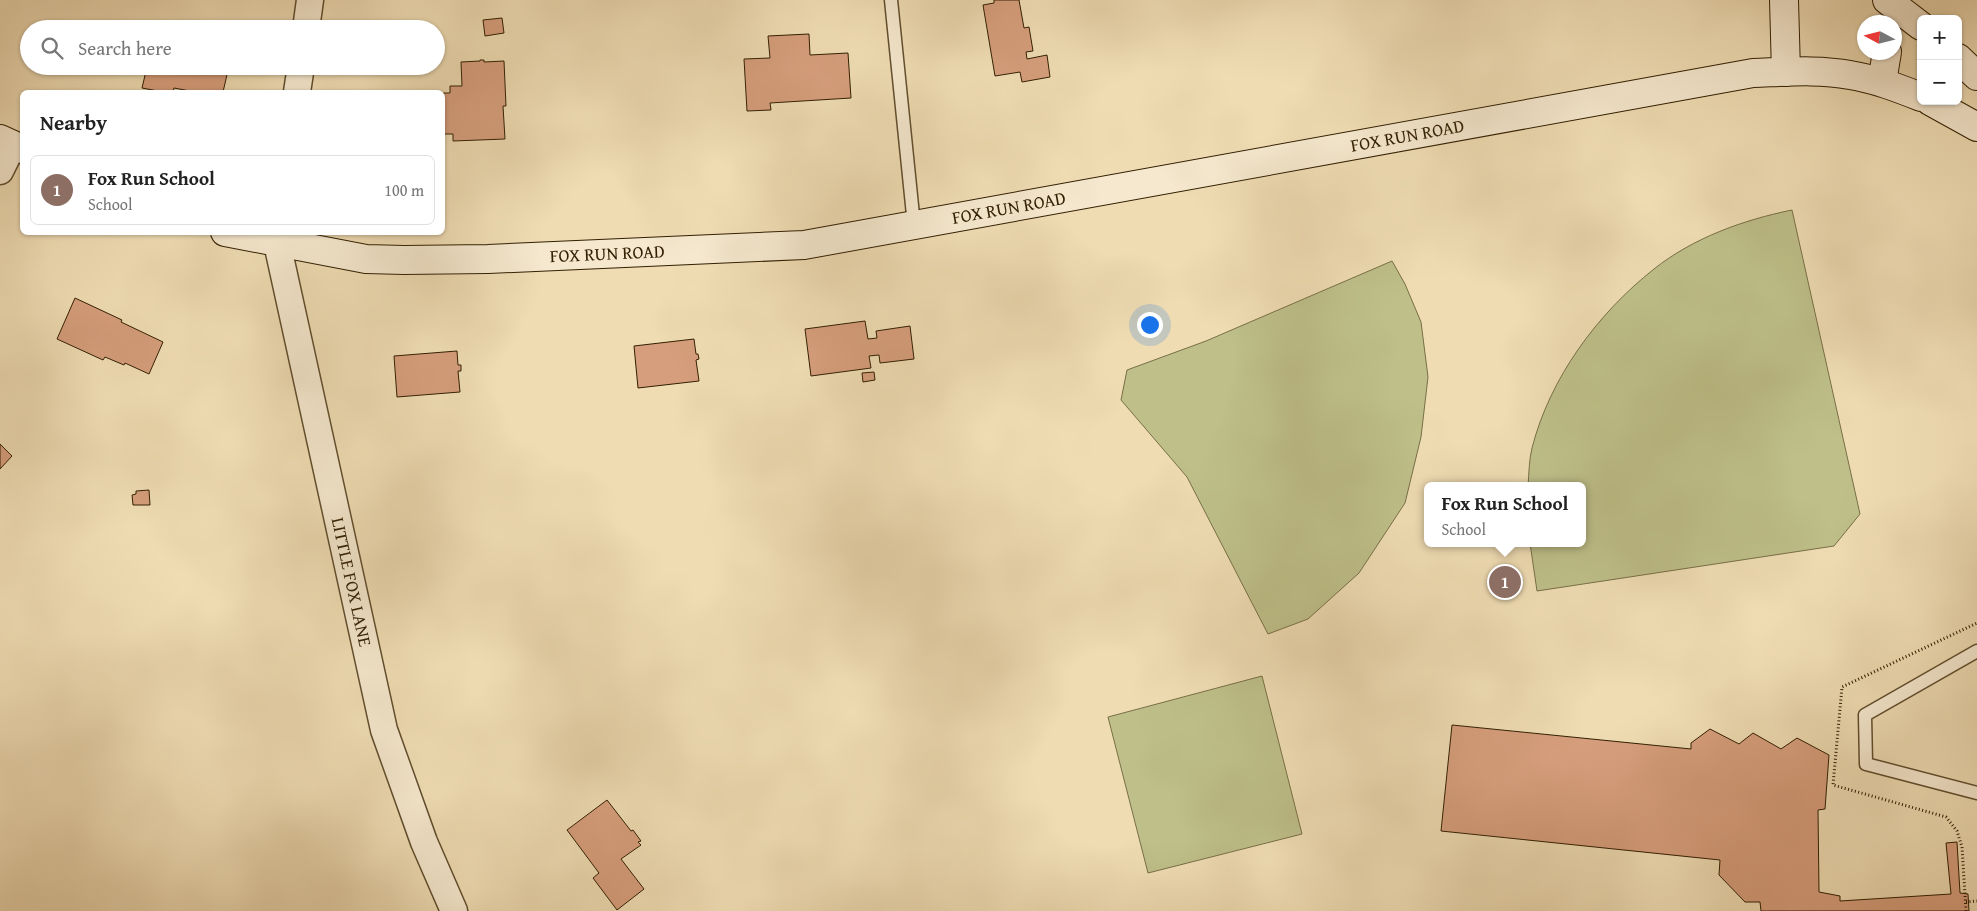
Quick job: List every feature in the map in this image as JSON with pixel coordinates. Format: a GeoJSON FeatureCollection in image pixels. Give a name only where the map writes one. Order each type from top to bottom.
{"type":"FeatureCollection","features":[{"type":"Feature","properties":{"kind":"street"},"geometry":{"type":"LineString","coordinates":[[307,20],[310,0]]}},
{"type":"Feature","properties":{"kind":"street"},"geometry":{"type":"LineString","coordinates":[[1784,0],[1786,72]]}},
{"type":"Feature","properties":{"kind":"street"},"geometry":{"type":"LineString","coordinates":[[1889,8],[1917,24]]}},
{"type":"Feature","properties":{"kind":"street"},"geometry":{"type":"LineString","coordinates":[[1882,82],[1886,60]]}},
{"type":"Feature","properties":{"kind":"street"},"geometry":{"type":"LineString","coordinates":[[1960,60],[1977,76]]}},
{"type":"Feature","properties":{"kind":"street","name":"FOX RUN ROAD"},"geometry":{"type":"LineString","coordinates":[[251,235],[277,238],[366,259],[488,259],[804,245],[1753,72],[1849,75],[1882,82],[1917,95]]}},
{"type":"Feature","properties":{"kind":"street"},"geometry":{"type":"LineString","coordinates":[[298,90],[300,75]]}},
{"type":"Feature","properties":{"kind":"street"},"geometry":{"type":"LineString","coordinates":[[1937,105],[1977,127]]}},
{"type":"Feature","properties":{"kind":"street"},"geometry":{"type":"LineString","coordinates":[[0,170],[12,144]]}},
{"type":"Feature","properties":{"kind":"street","name":"LITTLE FOX LANE"},"geometry":{"type":"LineString","coordinates":[[277,238],[384,730],[424,842],[454,911]]}},
{"type":"Feature","properties":{"kind":"lane"},"geometry":{"type":"LineString","coordinates":[[891,0],[914,225]]}},
{"type":"Feature","properties":{"kind":"lane"},"geometry":{"type":"LineString","coordinates":[[1977,651],[1865,715],[1866,764],[1977,793]]}},
{"type":"Feature","properties":{"kind":"path"},"geometry":{"type":"LineString","coordinates":[[1966,902],[1977,901]]}},
{"type":"Feature","properties":{"kind":"green space"},"geometry":{"type":"Polygon","coordinates":[[[1792,210],[1860,514],[1834,546],[1537,591],[1531,547],[1586,547],[1586,482],[1528,482],[1531,453],[1540,422],[1563,372],[1578,349],[1613,306],[1654,269],[1702,239],[1737,225],[1792,210]]]}},
{"type":"Feature","properties":{"kind":"green space"},"geometry":{"type":"Polygon","coordinates":[[[1392,261],[1405,284],[1421,322],[1428,377],[1421,437],[1405,503],[1359,573],[1308,619],[1268,634],[1187,477],[1121,400],[1127,370],[1206,341],[1392,261]]]}},
{"type":"Feature","properties":{"kind":"green space"},"geometry":{"type":"Polygon","coordinates":[[[1262,676],[1302,834],[1148,873],[1108,717],[1262,676]]]}},
{"type":"Feature","properties":{"kind":"building"},"geometry":{"type":"Polygon","coordinates":[[[994,0],[1019,0],[1024,28],[1029,27],[1033,51],[1026,52],[1027,59],[1047,55],[1050,77],[1022,82],[1020,72],[995,76],[983,5],[994,3],[994,0]]]}},
{"type":"Feature","properties":{"kind":"building"},"geometry":{"type":"Polygon","coordinates":[[[502,18],[504,33],[485,36],[483,20],[502,18]]]}},
{"type":"Feature","properties":{"kind":"building"},"geometry":{"type":"Polygon","coordinates":[[[809,34],[810,55],[848,53],[851,98],[770,103],[771,110],[747,111],[744,59],[770,58],[768,36],[809,34]]]}},
{"type":"Feature","properties":{"kind":"building"},"geometry":{"type":"Polygon","coordinates":[[[504,61],[506,106],[503,106],[505,139],[453,141],[453,134],[445,134],[445,93],[450,93],[450,86],[462,86],[461,62],[504,61]]]}},
{"type":"Feature","properties":{"kind":"building"},"geometry":{"type":"Polygon","coordinates":[[[145,75],[227,75],[223,90],[184,90],[174,88],[174,90],[152,90],[142,88],[145,75]]]}},
{"type":"Feature","properties":{"kind":"building"},"geometry":{"type":"Polygon","coordinates":[[[75,298],[163,342],[149,374],[125,363],[124,365],[105,357],[103,360],[57,339],[75,298]]]}},
{"type":"Feature","properties":{"kind":"building"},"geometry":{"type":"Polygon","coordinates":[[[865,321],[868,339],[877,338],[876,331],[910,326],[914,359],[880,363],[879,355],[869,356],[871,368],[811,376],[805,329],[865,321]]]}},
{"type":"Feature","properties":{"kind":"building"},"geometry":{"type":"Polygon","coordinates":[[[694,339],[696,354],[698,354],[699,359],[696,360],[699,381],[638,388],[634,346],[694,339]]]}},
{"type":"Feature","properties":{"kind":"building"},"geometry":{"type":"Polygon","coordinates":[[[457,351],[458,365],[461,365],[461,371],[458,371],[460,392],[397,397],[394,356],[457,351]]]}},
{"type":"Feature","properties":{"kind":"building"},"geometry":{"type":"Polygon","coordinates":[[[874,372],[875,380],[863,382],[862,373],[874,372]]]}},
{"type":"Feature","properties":{"kind":"building"},"geometry":{"type":"Polygon","coordinates":[[[0,444],[12,456],[0,469],[0,444]]]}},
{"type":"Feature","properties":{"kind":"building"},"geometry":{"type":"Polygon","coordinates":[[[149,490],[150,505],[133,505],[132,495],[136,494],[136,491],[149,490]]]}},
{"type":"Feature","properties":{"kind":"building"},"geometry":{"type":"Polygon","coordinates":[[[1452,725],[1691,749],[1691,743],[1710,729],[1739,744],[1753,733],[1781,749],[1797,738],[1829,755],[1825,809],[1818,810],[1819,892],[1840,896],[1840,901],[1951,894],[1946,843],[1957,842],[1960,893],[1968,894],[1969,911],[1761,911],[1760,902],[1745,902],[1719,875],[1720,860],[1441,831],[1452,725]]]}},
{"type":"Feature","properties":{"kind":"building"},"geometry":{"type":"Polygon","coordinates":[[[607,800],[641,841],[638,842],[641,845],[621,859],[644,889],[617,910],[593,878],[599,873],[567,830],[607,800]]]}},
{"type":"Feature","properties":{"kind":"place","name":"Fox Run School"},"geometry":{"type":"Point","coordinates":[1505,582]}}]}
